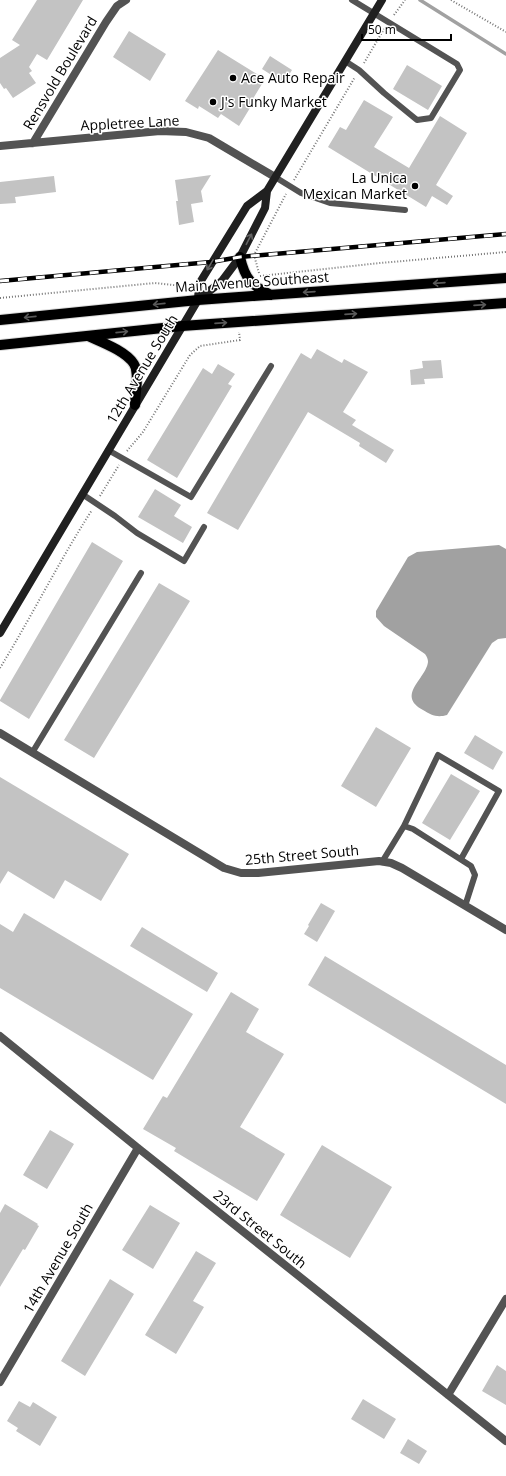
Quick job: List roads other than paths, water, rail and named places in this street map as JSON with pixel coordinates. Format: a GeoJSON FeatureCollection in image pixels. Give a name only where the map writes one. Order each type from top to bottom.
{"type":"FeatureCollection","features":[{"type":"Feature","properties":{"kind":"main road"},"geometry":{"type":"LineString","coordinates":[[240,257],[247,277],[256,287],[271,294]]}},
{"type":"Feature","properties":{"kind":"main road","name":"Main Avenue Southeast"},"geometry":{"type":"LineString","coordinates":[[0,320],[198,300],[506,278]]}},
{"type":"Feature","properties":{"kind":"main road"},"geometry":{"type":"LineString","coordinates":[[0,345],[182,326],[506,303]]}},
{"type":"Feature","properties":{"kind":"main road"},"geometry":{"type":"LineString","coordinates":[[88,336],[120,350],[134,364],[136,375],[135,405]]}},
{"type":"Feature","properties":{"kind":"street","name":"Rensvold Boulevard"},"geometry":{"type":"LineString","coordinates":[[33,143],[106,22],[117,6],[126,0]]}},
{"type":"Feature","properties":{"kind":"street","name":"12th Avenue South"},"geometry":{"type":"LineString","coordinates":[[0,633],[198,300],[199,284],[247,206],[267,191],[382,0]]}},
{"type":"Feature","properties":{"kind":"street","name":"Appletree Lane"},"geometry":{"type":"LineString","coordinates":[[0,146],[160,131],[186,132],[209,138],[275,177]]}},
{"type":"Feature","properties":{"kind":"street"},"geometry":{"type":"LineString","coordinates":[[198,300],[222,281],[240,257],[265,208],[267,191]]}},
{"type":"Feature","properties":{"kind":"street","name":"25th Street South"},"geometry":{"type":"LineString","coordinates":[[0,733],[224,868],[241,874],[382,862],[402,868],[506,930]]}},
{"type":"Feature","properties":{"kind":"street","name":"23rd Street South"},"geometry":{"type":"LineString","coordinates":[[0,1036],[138,1148],[506,1441]]}},
{"type":"Feature","properties":{"kind":"street","name":"14th Avenue South"},"geometry":{"type":"LineString","coordinates":[[0,1382],[138,1148]]}},
{"type":"Feature","properties":{"kind":"street"},"geometry":{"type":"LineString","coordinates":[[448,1395],[506,1299]]}},
{"type":"Feature","properties":{"kind":"lane"},"geometry":{"type":"LineString","coordinates":[[345,61],[359,70],[417,120],[431,118],[460,70],[457,64],[352,0]]}},
{"type":"Feature","properties":{"kind":"lane"},"geometry":{"type":"LineString","coordinates":[[275,177],[302,193],[330,203],[405,210]]}},
{"type":"Feature","properties":{"kind":"lane"},"geometry":{"type":"LineString","coordinates":[[108,450],[191,497],[271,366]]}},
{"type":"Feature","properties":{"kind":"lane"},"geometry":{"type":"LineString","coordinates":[[82,494],[137,533],[184,561],[204,527]]}},
{"type":"Feature","properties":{"kind":"lane"},"geometry":{"type":"LineString","coordinates":[[32,753],[141,573]]}},
{"type":"Feature","properties":{"kind":"lane"},"geometry":{"type":"LineString","coordinates":[[382,862],[404,826],[438,755],[499,791],[461,859]]}},
{"type":"Feature","properties":{"kind":"lane"},"geometry":{"type":"LineString","coordinates":[[404,826],[413,829],[471,866],[475,876],[466,906]]}},
{"type":"Feature","properties":{"kind":"waterway"},"geometry":{"type":"LineString","coordinates":[[420,0],[506,54]]}},
{"type":"Feature","properties":{"kind":"railway"},"geometry":{"type":"LineString","coordinates":[[0,281],[211,262],[240,257],[506,234]]}},
{"type":"Feature","properties":{"kind":"place","name":"Ace Auto Repair"},"geometry":{"type":"Point","coordinates":[233,78]}},
{"type":"Feature","properties":{"kind":"place","name":"J's Funky Market"},"geometry":{"type":"Point","coordinates":[213,102]}},
{"type":"Feature","properties":{"kind":"place","name":"La Unica Mexican Market"},"geometry":{"type":"Point","coordinates":[415,186]}}]}
